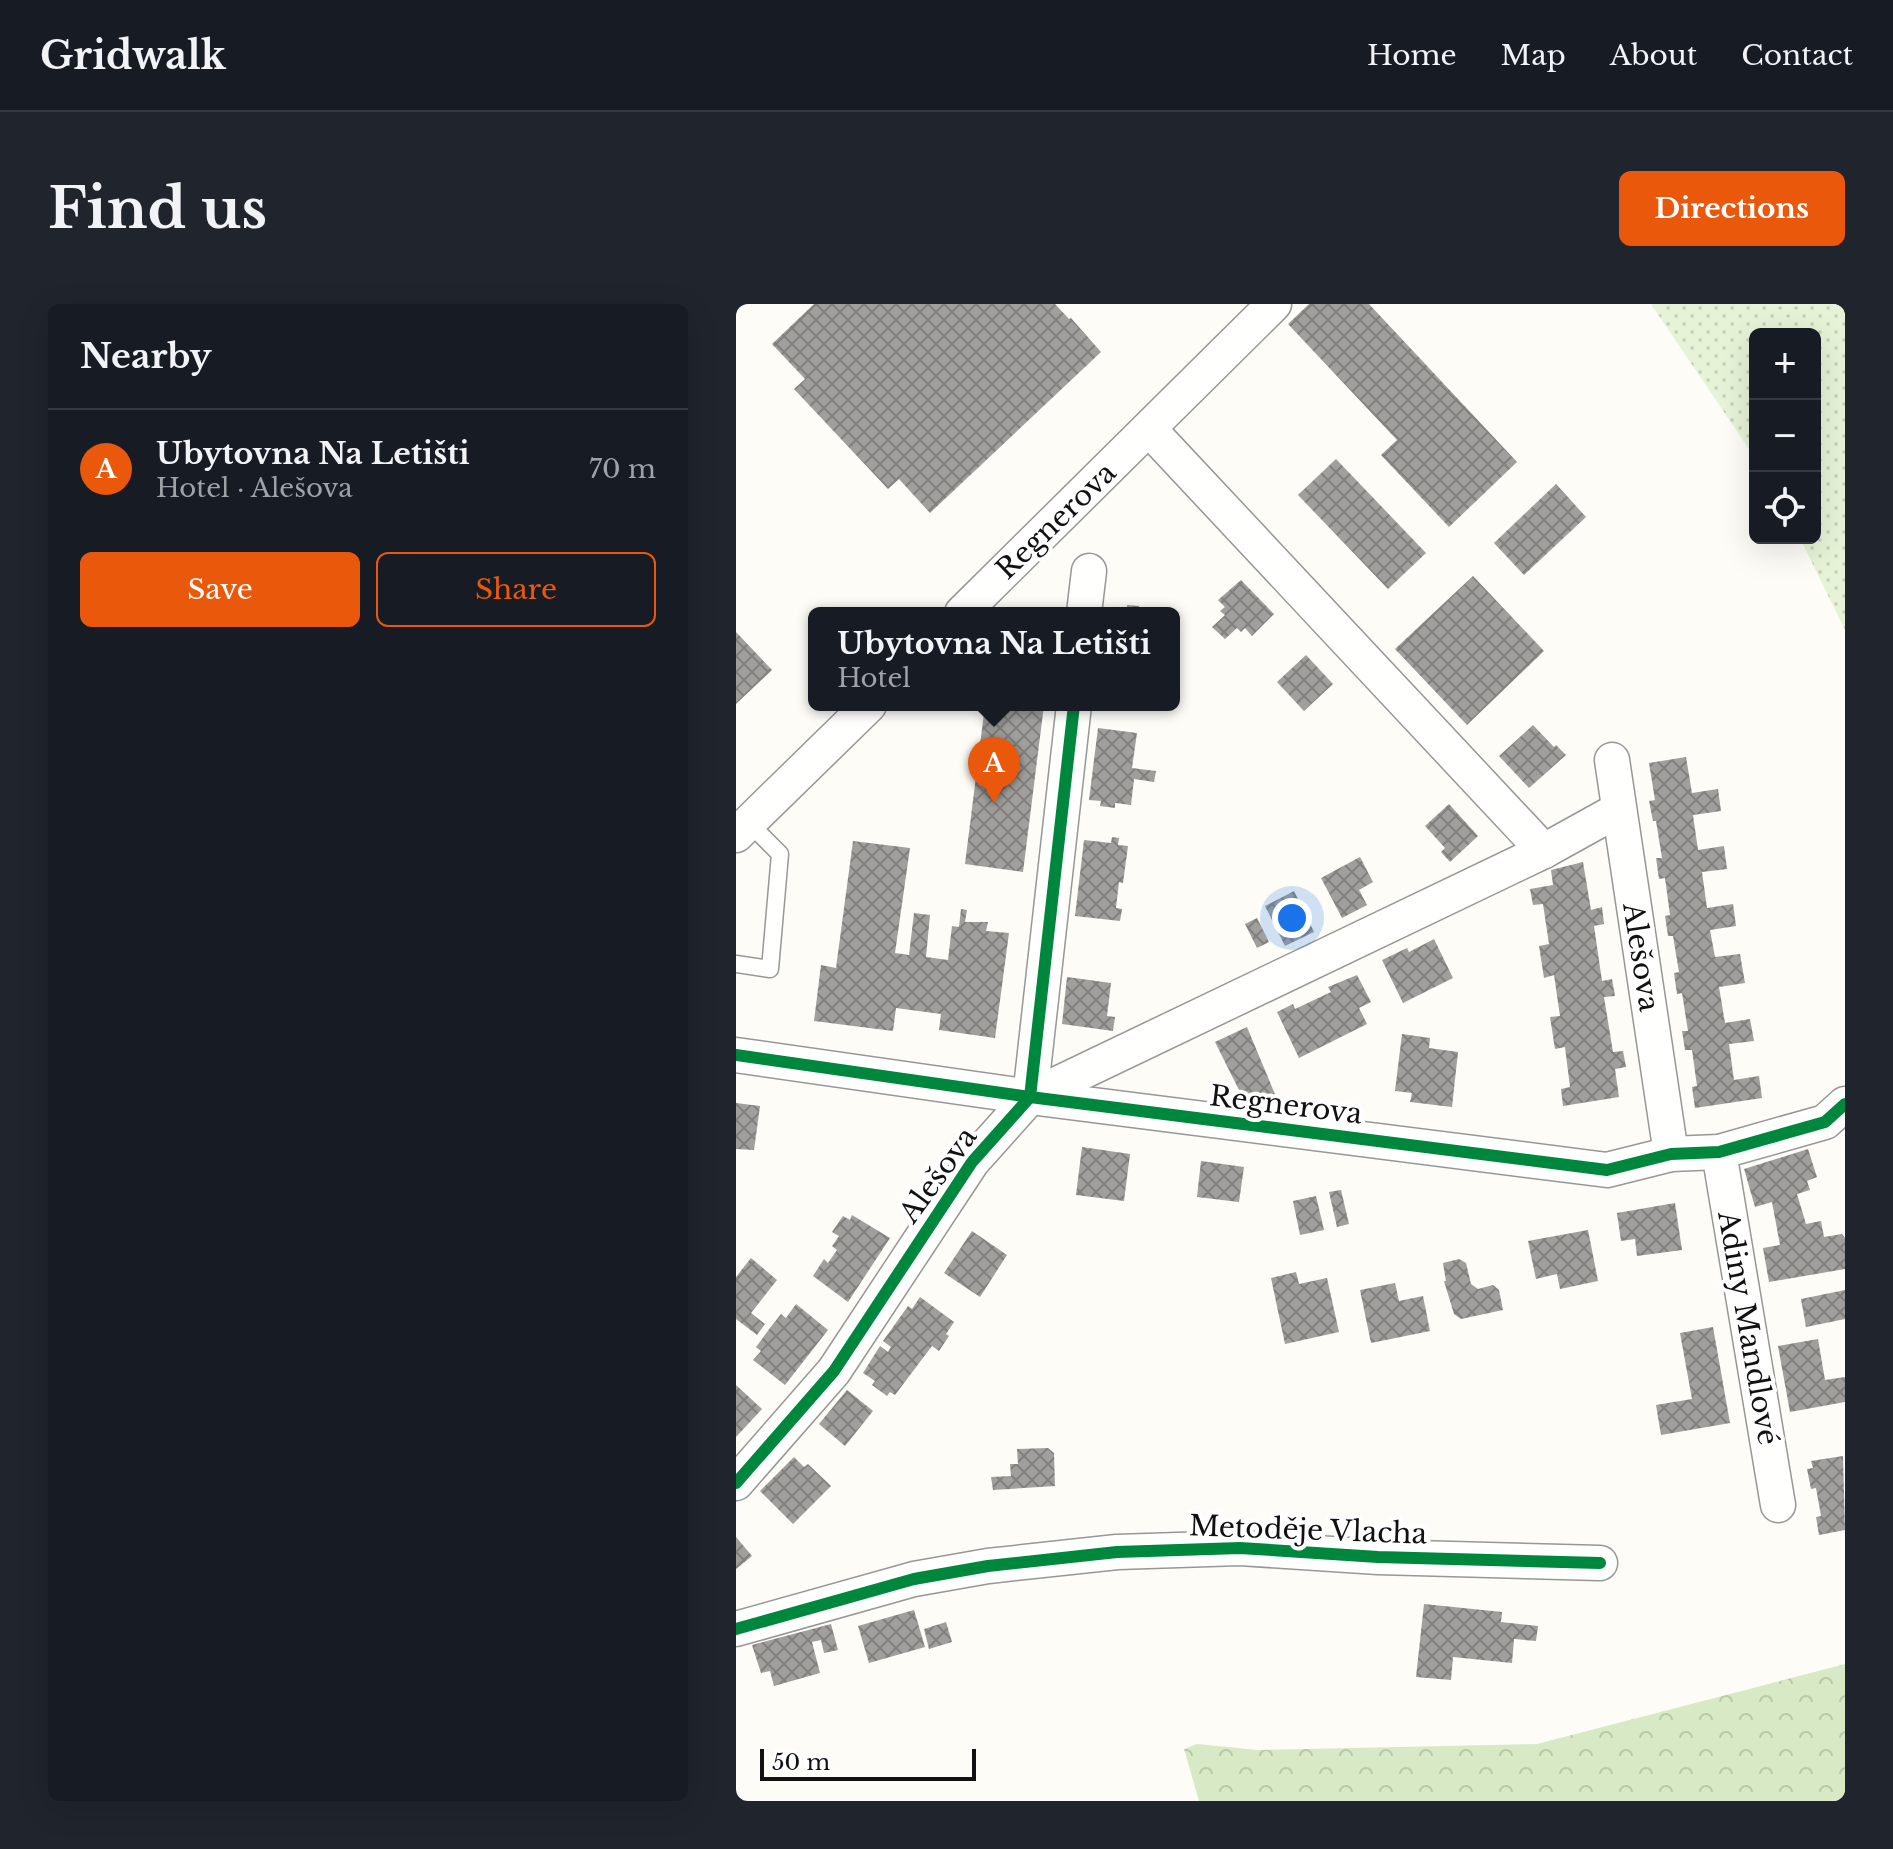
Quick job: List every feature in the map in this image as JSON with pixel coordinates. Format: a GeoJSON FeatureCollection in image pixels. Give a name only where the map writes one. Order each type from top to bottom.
{"type":"FeatureCollection","features":[{"type":"Feature","properties":{"kind":"street","name":"Regnerova"},"geometry":{"type":"LineString","coordinates":[[968,607],[1274,304]]}},
{"type":"Feature","properties":{"kind":"street"},"geometry":{"type":"LineString","coordinates":[[1149,429],[1544,851]]}},
{"type":"Feature","properties":{"kind":"street"},"geometry":{"type":"LineString","coordinates":[[1085,607],[1089,571]]}},
{"type":"Feature","properties":{"kind":"street"},"geometry":{"type":"LineString","coordinates":[[742,829],[863,711]]}},
{"type":"Feature","properties":{"kind":"street"},"geometry":{"type":"LineString","coordinates":[[1030,1097],[1073,711]]}},
{"type":"Feature","properties":{"kind":"street","name":"Alešova"},"geometry":{"type":"LineString","coordinates":[[1612,760],[1671,1154]]}},
{"type":"Feature","properties":{"kind":"street"},"geometry":{"type":"LineString","coordinates":[[1030,1097],[1544,851],[1618,810]]}},
{"type":"Feature","properties":{"kind":"street","name":"Regnerova"},"geometry":{"type":"LineString","coordinates":[[736,1055],[1030,1097],[1607,1170],[1671,1154],[1719,1152],[1835,1113]]}},
{"type":"Feature","properties":{"kind":"street","name":"Alešova"},"geometry":{"type":"LineString","coordinates":[[736,1483],[834,1371],[972,1162],[1030,1097]]}},
{"type":"Feature","properties":{"kind":"street","name":"Adiny Mandlové"},"geometry":{"type":"LineString","coordinates":[[1719,1152],[1778,1505]]}},
{"type":"Feature","properties":{"kind":"street","name":"Metoděje Vlacha"},"geometry":{"type":"LineString","coordinates":[[736,1629],[914,1579],[988,1566],[1117,1552],[1240,1548],[1378,1557],[1600,1563]]}},
{"type":"Feature","properties":{"kind":"lane"},"geometry":{"type":"LineString","coordinates":[[736,964],[770,969],[780,854],[742,829]]}},
{"type":"Feature","properties":{"kind":"green space"},"geometry":{"type":"Polygon","coordinates":[[[1651,304],[1845,304],[1845,630],[1803,544],[1821,544],[1821,328],[1749,328],[1749,449],[1651,304]]]}},
{"type":"Feature","properties":{"kind":"green space"},"geometry":{"type":"Polygon","coordinates":[[[1845,1664],[1845,1801],[1199,1801],[1184,1749],[1197,1744],[1258,1750],[1537,1744],[1845,1664]]]}},
{"type":"Feature","properties":{"kind":"building"},"geometry":{"type":"Polygon","coordinates":[[[814,304],[1055,304],[1101,352],[930,513],[899,479],[888,489],[794,389],[805,379],[772,344],[814,304]]]}},
{"type":"Feature","properties":{"kind":"building"},"geometry":{"type":"Polygon","coordinates":[[[1309,304],[1369,304],[1517,462],[1449,527],[1381,455],[1397,440],[1288,324],[1309,304]]]}},
{"type":"Feature","properties":{"kind":"building"},"geometry":{"type":"Polygon","coordinates":[[[1336,459],[1426,553],[1388,589],[1298,495],[1336,459]]]}},
{"type":"Feature","properties":{"kind":"building"},"geometry":{"type":"Polygon","coordinates":[[[1556,484],[1586,517],[1524,575],[1494,543],[1556,484]]]}},
{"type":"Feature","properties":{"kind":"building"},"geometry":{"type":"Polygon","coordinates":[[[1473,576],[1544,651],[1467,725],[1395,649],[1473,576]]]}},
{"type":"Feature","properties":{"kind":"building"},"geometry":{"type":"Polygon","coordinates":[[[1241,580],[1274,614],[1252,636],[1245,628],[1241,632],[1237,628],[1225,639],[1212,627],[1225,615],[1220,611],[1225,607],[1218,600],[1241,580]]]}},
{"type":"Feature","properties":{"kind":"building"},"geometry":{"type":"Polygon","coordinates":[[[736,632],[772,670],[736,704],[736,632]]]}},
{"type":"Feature","properties":{"kind":"building"},"geometry":{"type":"Polygon","coordinates":[[[1306,655],[1333,684],[1304,711],[1277,682],[1306,655]]]}},
{"type":"Feature","properties":{"kind":"building"},"geometry":{"type":"Polygon","coordinates":[[[984,711],[1043,711],[1023,872],[965,864],[984,711]]]}},
{"type":"Feature","properties":{"kind":"building"},"geometry":{"type":"Polygon","coordinates":[[[1533,725],[1566,755],[1529,788],[1499,756],[1533,725]]]}},
{"type":"Feature","properties":{"kind":"building"},"geometry":{"type":"Polygon","coordinates":[[[1098,728],[1137,733],[1132,768],[1156,771],[1154,782],[1134,779],[1131,805],[1115,803],[1115,808],[1100,806],[1101,801],[1089,800],[1098,728]]]}},
{"type":"Feature","properties":{"kind":"building"},"geometry":{"type":"Polygon","coordinates":[[[1686,757],[1692,793],[1718,789],[1721,811],[1693,815],[1698,850],[1724,846],[1727,869],[1702,872],[1707,908],[1733,904],[1736,926],[1710,930],[1715,957],[1740,954],[1745,983],[1719,987],[1725,1023],[1750,1019],[1754,1041],[1729,1044],[1734,1080],[1759,1076],[1762,1098],[1695,1108],[1692,1087],[1697,1086],[1692,1050],[1685,1050],[1682,1031],[1688,1031],[1682,993],[1677,994],[1674,973],[1679,972],[1673,936],[1668,936],[1665,916],[1670,915],[1665,878],[1659,879],[1656,858],[1662,858],[1649,801],[1655,800],[1649,763],[1686,757]]]}},
{"type":"Feature","properties":{"kind":"building"},"geometry":{"type":"Polygon","coordinates":[[[1449,804],[1478,836],[1450,862],[1441,852],[1445,848],[1425,826],[1449,804]]]}},
{"type":"Feature","properties":{"kind":"building"},"geometry":{"type":"Polygon","coordinates":[[[1112,837],[1119,838],[1118,845],[1128,846],[1116,908],[1122,909],[1120,921],[1075,916],[1084,840],[1111,843],[1112,837]]]}},
{"type":"Feature","properties":{"kind":"building"},"geometry":{"type":"Polygon","coordinates":[[[853,841],[910,848],[895,953],[909,955],[914,913],[930,915],[926,957],[948,960],[952,926],[959,927],[961,909],[967,910],[965,922],[988,922],[986,931],[1009,933],[995,1038],[939,1030],[941,1014],[896,1008],[893,1031],[814,1021],[821,965],[836,968],[853,841]]]}},
{"type":"Feature","properties":{"kind":"building"},"geometry":{"type":"Polygon","coordinates":[[[1360,857],[1373,882],[1359,890],[1367,905],[1342,918],[1321,878],[1360,857]]]}},
{"type":"Feature","properties":{"kind":"building"},"geometry":{"type":"Polygon","coordinates":[[[1583,862],[1591,910],[1602,907],[1604,924],[1594,926],[1602,981],[1612,979],[1615,996],[1604,997],[1613,1052],[1623,1051],[1626,1067],[1615,1069],[1619,1097],[1563,1106],[1561,1089],[1570,1087],[1565,1047],[1555,1049],[1550,1017],[1560,1016],[1554,975],[1544,978],[1539,946],[1549,944],[1543,904],[1533,905],[1530,889],[1553,885],[1551,870],[1583,862]]]}},
{"type":"Feature","properties":{"kind":"building"},"geometry":{"type":"Polygon","coordinates":[[[1294,891],[1314,932],[1285,946],[1265,906],[1294,891]]]}},
{"type":"Feature","properties":{"kind":"building"},"geometry":{"type":"Polygon","coordinates":[[[1257,918],[1269,942],[1257,948],[1245,924],[1257,918]]]}},
{"type":"Feature","properties":{"kind":"building"},"geometry":{"type":"Polygon","coordinates":[[[1434,939],[1453,978],[1403,1003],[1382,960],[1407,948],[1409,952],[1434,939]]]}},
{"type":"Feature","properties":{"kind":"building"},"geometry":{"type":"Polygon","coordinates":[[[1357,975],[1371,1002],[1359,1008],[1367,1024],[1299,1058],[1277,1012],[1293,1004],[1295,1009],[1331,992],[1328,987],[1357,975]]]}},
{"type":"Feature","properties":{"kind":"building"},"geometry":{"type":"Polygon","coordinates":[[[1067,977],[1111,983],[1107,1016],[1115,1017],[1113,1031],[1062,1024],[1067,977]]]}},
{"type":"Feature","properties":{"kind":"building"},"geometry":{"type":"Polygon","coordinates":[[[1247,1027],[1277,1099],[1242,1096],[1215,1042],[1247,1027]]]}},
{"type":"Feature","properties":{"kind":"building"},"geometry":{"type":"Polygon","coordinates":[[[1402,1034],[1430,1038],[1429,1048],[1458,1052],[1452,1107],[1410,1102],[1412,1093],[1395,1091],[1402,1034]]]}},
{"type":"Feature","properties":{"kind":"building"},"geometry":{"type":"Polygon","coordinates":[[[736,1103],[760,1106],[754,1150],[736,1149],[736,1103]]]}},
{"type":"Feature","properties":{"kind":"building"},"geometry":{"type":"Polygon","coordinates":[[[1082,1147],[1130,1154],[1124,1201],[1076,1195],[1082,1147]]]}},
{"type":"Feature","properties":{"kind":"building"},"geometry":{"type":"Polygon","coordinates":[[[1808,1149],[1817,1177],[1807,1181],[1810,1190],[1797,1194],[1806,1224],[1821,1221],[1824,1237],[1842,1234],[1845,1238],[1845,1269],[1769,1282],[1763,1248],[1780,1245],[1772,1202],[1755,1207],[1744,1169],[1808,1149]]]}},
{"type":"Feature","properties":{"kind":"building"},"geometry":{"type":"Polygon","coordinates":[[[1201,1161],[1244,1167],[1239,1202],[1197,1197],[1201,1161]]]}},
{"type":"Feature","properties":{"kind":"building"},"geometry":{"type":"Polygon","coordinates":[[[1341,1190],[1349,1224],[1337,1227],[1329,1192],[1341,1190]]]}},
{"type":"Feature","properties":{"kind":"building"},"geometry":{"type":"Polygon","coordinates":[[[1316,1196],[1324,1230],[1300,1235],[1293,1201],[1316,1196]]]}},
{"type":"Feature","properties":{"kind":"building"},"geometry":{"type":"Polygon","coordinates":[[[1675,1203],[1682,1250],[1637,1256],[1635,1239],[1621,1241],[1617,1213],[1675,1203]]]}},
{"type":"Feature","properties":{"kind":"building"},"geometry":{"type":"Polygon","coordinates":[[[852,1215],[890,1238],[848,1302],[813,1276],[824,1259],[828,1263],[837,1250],[832,1246],[839,1236],[832,1232],[843,1216],[850,1220],[852,1215]]]}},
{"type":"Feature","properties":{"kind":"building"},"geometry":{"type":"Polygon","coordinates":[[[1588,1230],[1598,1281],[1560,1289],[1557,1274],[1536,1279],[1528,1241],[1588,1230]]]}},
{"type":"Feature","properties":{"kind":"building"},"geometry":{"type":"Polygon","coordinates":[[[972,1231],[1007,1255],[980,1297],[944,1273],[972,1231]]]}},
{"type":"Feature","properties":{"kind":"building"},"geometry":{"type":"Polygon","coordinates":[[[751,1258],[777,1280],[751,1313],[765,1324],[757,1335],[736,1319],[736,1277],[751,1258]]]}},
{"type":"Feature","properties":{"kind":"building"},"geometry":{"type":"Polygon","coordinates":[[[1459,1259],[1466,1263],[1471,1284],[1478,1289],[1493,1285],[1499,1290],[1503,1310],[1461,1319],[1454,1314],[1444,1281],[1443,1263],[1459,1259]]]}},
{"type":"Feature","properties":{"kind":"building"},"geometry":{"type":"Polygon","coordinates":[[[1296,1272],[1299,1284],[1327,1278],[1339,1332],[1285,1344],[1271,1278],[1296,1272]]]}},
{"type":"Feature","properties":{"kind":"building"},"geometry":{"type":"Polygon","coordinates":[[[1395,1283],[1399,1301],[1423,1296],[1430,1331],[1371,1343],[1360,1290],[1395,1283]]]}},
{"type":"Feature","properties":{"kind":"building"},"geometry":{"type":"Polygon","coordinates":[[[1845,1290],[1845,1319],[1806,1327],[1801,1299],[1845,1290]]]}},
{"type":"Feature","properties":{"kind":"building"},"geometry":{"type":"Polygon","coordinates":[[[920,1297],[954,1322],[939,1351],[932,1346],[895,1395],[890,1392],[887,1396],[872,1385],[875,1381],[863,1373],[880,1346],[888,1352],[891,1347],[883,1341],[908,1306],[912,1309],[920,1297]]]}},
{"type":"Feature","properties":{"kind":"building"},"geometry":{"type":"Polygon","coordinates":[[[796,1304],[828,1330],[785,1385],[753,1360],[761,1351],[756,1347],[770,1328],[781,1314],[786,1318],[796,1304]]]}},
{"type":"Feature","properties":{"kind":"building"},"geometry":{"type":"Polygon","coordinates":[[[1713,1327],[1730,1423],[1661,1435],[1656,1405],[1692,1399],[1680,1333],[1713,1327]]]}},
{"type":"Feature","properties":{"kind":"building"},"geometry":{"type":"Polygon","coordinates":[[[1818,1339],[1825,1380],[1845,1377],[1845,1402],[1790,1412],[1778,1346],[1818,1339]]]}},
{"type":"Feature","properties":{"kind":"building"},"geometry":{"type":"Polygon","coordinates":[[[736,1385],[762,1409],[736,1437],[736,1385]]]}},
{"type":"Feature","properties":{"kind":"building"},"geometry":{"type":"Polygon","coordinates":[[[847,1390],[873,1411],[845,1446],[819,1424],[847,1390]]]}},
{"type":"Feature","properties":{"kind":"building"},"geometry":{"type":"Polygon","coordinates":[[[1048,1448],[1054,1453],[1055,1486],[993,1490],[991,1477],[1011,1476],[1010,1464],[1018,1464],[1017,1449],[1048,1448]]]}},
{"type":"Feature","properties":{"kind":"building"},"geometry":{"type":"Polygon","coordinates":[[[1843,1456],[1845,1530],[1819,1535],[1816,1517],[1821,1516],[1816,1488],[1811,1489],[1807,1469],[1813,1468],[1811,1461],[1843,1456]]]}},
{"type":"Feature","properties":{"kind":"building"},"geometry":{"type":"Polygon","coordinates":[[[794,1457],[804,1467],[808,1464],[831,1486],[793,1524],[760,1491],[794,1457]]]}},
{"type":"Feature","properties":{"kind":"building"},"geometry":{"type":"Polygon","coordinates":[[[736,1537],[752,1556],[736,1569],[736,1537]]]}},
{"type":"Feature","properties":{"kind":"building"},"geometry":{"type":"Polygon","coordinates":[[[1424,1604],[1502,1612],[1501,1622],[1538,1626],[1536,1641],[1514,1639],[1512,1663],[1453,1657],[1451,1680],[1416,1677],[1424,1604]]]}},
{"type":"Feature","properties":{"kind":"building"},"geometry":{"type":"Polygon","coordinates":[[[914,1610],[925,1647],[869,1663],[858,1626],[914,1610]]]}},
{"type":"Feature","properties":{"kind":"building"},"geometry":{"type":"Polygon","coordinates":[[[946,1622],[952,1642],[929,1649],[924,1629],[946,1622]]]}},
{"type":"Feature","properties":{"kind":"building"},"geometry":{"type":"Polygon","coordinates":[[[831,1624],[838,1650],[824,1653],[821,1640],[812,1642],[820,1673],[774,1686],[770,1671],[761,1673],[752,1645],[831,1624]]]}},
{"type":"Feature","properties":{"kind":"cycle path"},"geometry":{"type":"LineString","coordinates":[[736,1483],[834,1371],[972,1162],[1030,1097],[1073,711]]}},
{"type":"Feature","properties":{"kind":"cycle path"},"geometry":{"type":"LineString","coordinates":[[736,1055],[1030,1097],[1607,1170],[1671,1154],[1719,1152],[1825,1122],[1845,1104]]}},
{"type":"Feature","properties":{"kind":"cycle path"},"geometry":{"type":"LineString","coordinates":[[736,1629],[914,1579],[988,1566],[1117,1552],[1240,1548],[1378,1557],[1600,1563]]}},
{"type":"Feature","properties":{"kind":"place","name":"Ubytovna Na Letišti"},"geometry":{"type":"Point","coordinates":[994,803]}}]}
